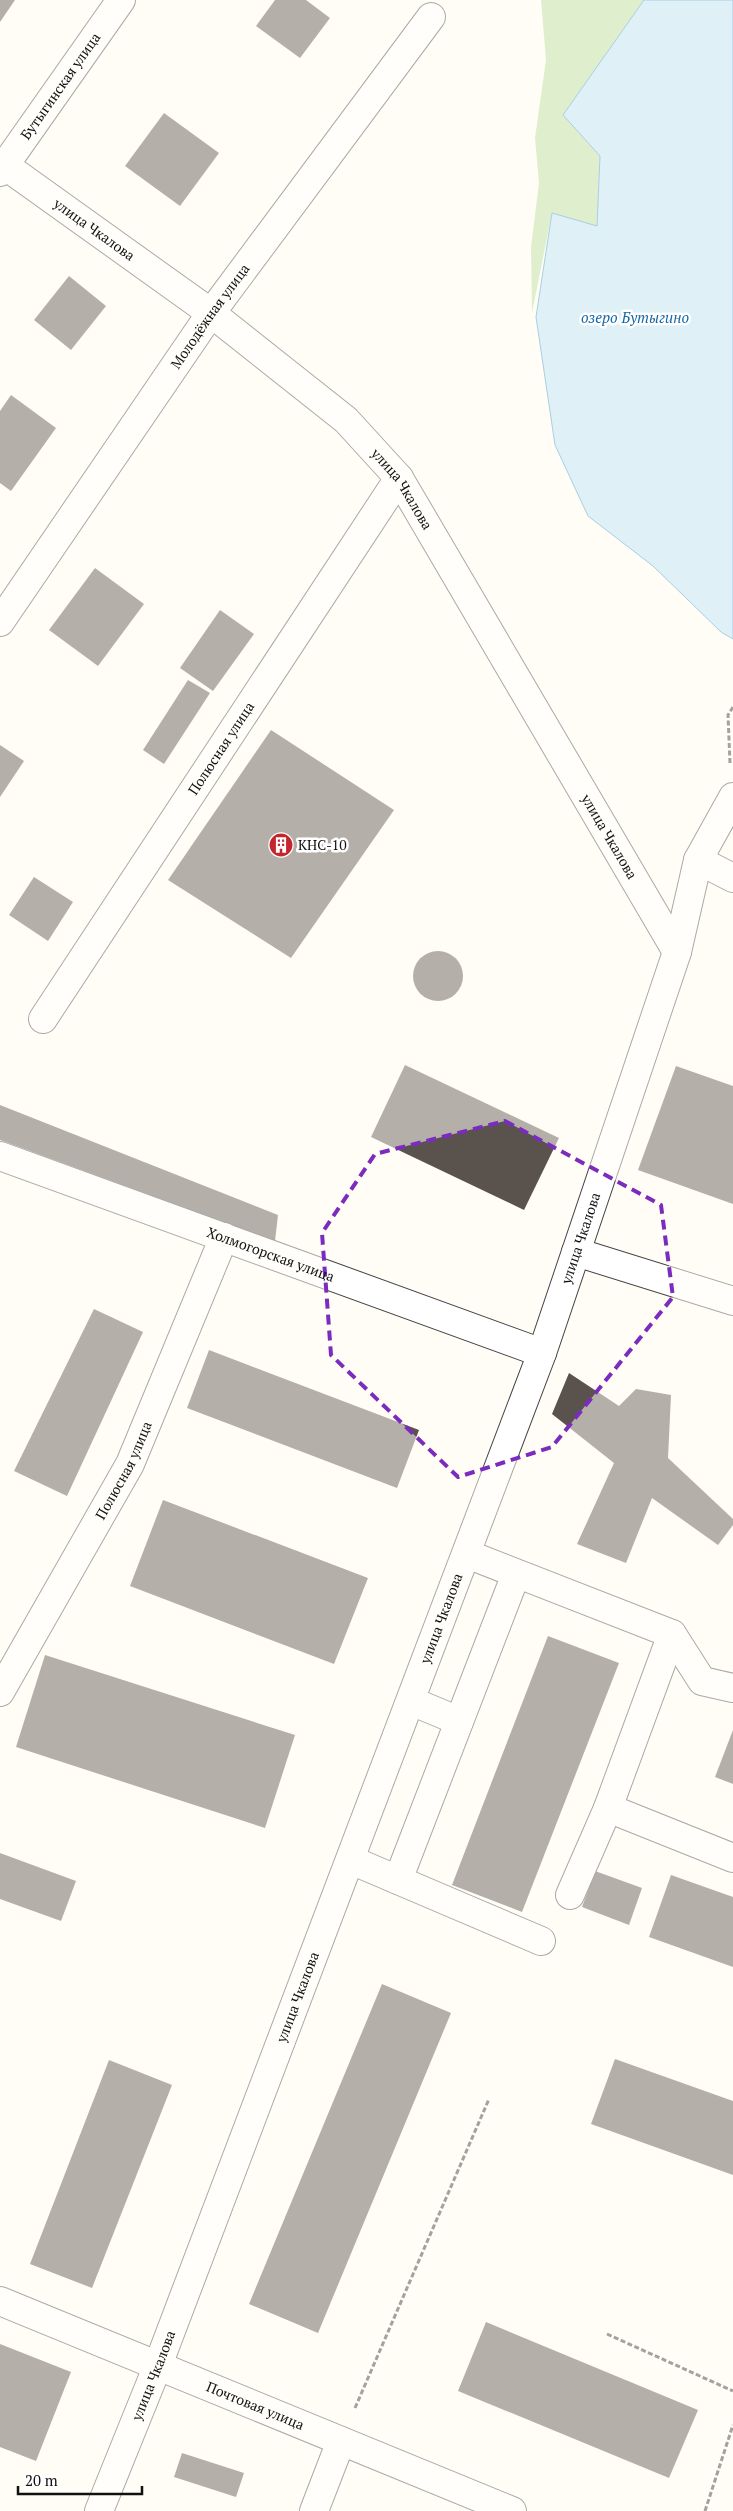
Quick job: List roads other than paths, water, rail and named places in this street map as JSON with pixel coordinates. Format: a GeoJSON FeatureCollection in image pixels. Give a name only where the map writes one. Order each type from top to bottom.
{"type":"FeatureCollection","features":[{"type":"Feature","properties":{"kind":"street","name":"Бутыгинская улица"},"geometry":{"type":"LineString","coordinates":[[1,166],[121,0]]}},
{"type":"Feature","properties":{"kind":"street","name":"Молодёжная улица"},"geometry":{"type":"LineString","coordinates":[[0,622],[211,313],[431,17]]}},
{"type":"Feature","properties":{"kind":"street","name":"улица Чкалова"},"geometry":{"type":"LineString","coordinates":[[1,166],[211,313],[346,420],[399,478],[677,952],[542,1353],[158,2365],[99,2511]]}},
{"type":"Feature","properties":{"kind":"street","name":"Полюсная улица"},"geometry":{"type":"LineString","coordinates":[[43,1019],[399,478]]}},
{"type":"Feature","properties":{"kind":"street"},"geometry":{"type":"LineString","coordinates":[[677,952],[698,860],[732,799]]}},
{"type":"Feature","properties":{"kind":"street"},"geometry":{"type":"LineString","coordinates":[[698,860],[733,878]]}},
{"type":"Feature","properties":{"kind":"street","name":"Холмогорская улица"},"geometry":{"type":"LineString","coordinates":[[0,1156],[542,1353]]}},
{"type":"Feature","properties":{"kind":"street","name":"Полюсная улица"},"geometry":{"type":"LineString","coordinates":[[0,1692],[130,1464],[224,1237]]}},
{"type":"Feature","properties":{"kind":"street"},"geometry":{"type":"LineString","coordinates":[[576,1252],[733,1301]]}},
{"type":"Feature","properties":{"kind":"street"},"geometry":{"type":"LineString","coordinates":[[467,1554],[672,1634],[702,1681],[733,1688]]}},
{"type":"Feature","properties":{"kind":"street"},"geometry":{"type":"LineString","coordinates":[[398,1880],[516,1574]]}},
{"type":"Feature","properties":{"kind":"street"},"geometry":{"type":"LineString","coordinates":[[570,1895],[608,1808],[672,1634]]}},
{"type":"Feature","properties":{"kind":"street"},"geometry":{"type":"LineString","coordinates":[[411,1701],[459,1721]]}},
{"type":"Feature","properties":{"kind":"street"},"geometry":{"type":"LineString","coordinates":[[608,1808],[733,1858]]}},
{"type":"Feature","properties":{"kind":"street"},"geometry":{"type":"LineString","coordinates":[[351,1860],[540,1941]]}},
{"type":"Feature","properties":{"kind":"street","name":"Почтовая улица"},"geometry":{"type":"LineString","coordinates":[[0,2301],[512,2511]]}},
{"type":"Feature","properties":{"kind":"street"},"geometry":{"type":"LineString","coordinates":[[314,2511],[341,2440]]}},
{"type":"Feature","properties":{"kind":"water","name":"озеро Бутыгино"},"geometry":{"type":"Polygon","coordinates":[[[644,0],[733,0],[733,639],[721,632],[653,566],[588,516],[555,445],[536,317],[552,213],[597,226],[600,156],[563,115],[644,0]]]}},
{"type":"Feature","properties":{"kind":"place","name":"КНС-10"},"geometry":{"type":"Point","coordinates":[281,845]}}]}
